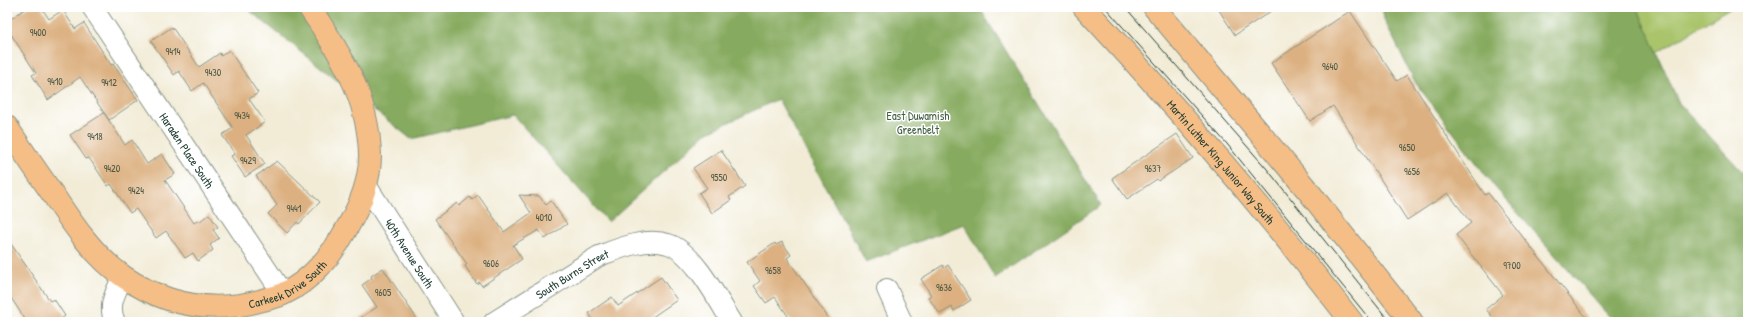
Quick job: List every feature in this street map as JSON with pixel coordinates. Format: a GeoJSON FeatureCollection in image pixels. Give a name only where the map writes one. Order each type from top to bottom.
{"type":"FeatureCollection","features":[{"type":"Feature","properties":{"kind":"main road","name":"Carkeek Drive South"},"geometry":{"type":"LineString","coordinates":[[7,127],[82,235],[99,254],[123,276],[147,290],[170,300],[199,307],[230,306],[255,302],[283,294],[307,278],[328,257],[357,211],[366,185],[370,157],[364,109],[355,84],[342,58],[309,7]]}},
{"type":"Feature","properties":{"kind":"main road","name":"Martin Luther King Junior Way South"},"geometry":{"type":"LineString","coordinates":[[1084,7],[1211,148],[1274,223],[1352,322]]}},
{"type":"Feature","properties":{"kind":"main road"},"geometry":{"type":"LineString","coordinates":[[1154,7],[1309,192],[1412,322]]}},
{"type":"Feature","properties":{"kind":"street","name":"Haraden Place South"},"geometry":{"type":"LineString","coordinates":[[92,7],[283,294]]}},
{"type":"Feature","properties":{"kind":"street","name":"40th Avenue South"},"geometry":{"type":"LineString","coordinates":[[366,185],[454,322]]}},
{"type":"Feature","properties":{"kind":"street","name":"South Burns Street"},"geometry":{"type":"LineString","coordinates":[[494,322],[599,256],[618,248],[658,242],[669,244],[678,248],[688,258],[700,272],[732,322]]}},
{"type":"Feature","properties":{"kind":"street"},"geometry":{"type":"LineString","coordinates":[[116,322],[112,314],[112,298],[123,276]]}},
{"type":"Feature","properties":{"kind":"street"},"geometry":{"type":"LineString","coordinates":[[887,289],[902,322]]}},
{"type":"Feature","properties":{"kind":"green space","name":"East Duwamish Greenbelt"},"geometry":{"type":"Polygon","coordinates":[[[245,7],[979,7],[1101,205],[995,278],[964,224],[866,262],[778,99],[706,133],[608,222],[513,115],[411,139],[245,7]]]}},
{"type":"Feature","properties":{"kind":"green space"},"geometry":{"type":"Polygon","coordinates":[[[1382,7],[1637,7],[1679,103],[1748,178],[1748,322],[1614,322],[1494,186],[1415,82],[1384,19],[1382,7]]]}},
{"type":"Feature","properties":{"kind":"green space"},"geometry":{"type":"Polygon","coordinates":[[[1637,7],[1731,7],[1657,53],[1637,7]]]}},
{"type":"Feature","properties":{"kind":"building"},"geometry":{"type":"Polygon","coordinates":[[[28,7],[41,7],[49,19],[63,10],[75,29],[84,23],[111,65],[113,64],[138,100],[109,120],[80,77],[48,100],[32,75],[36,73],[7,28],[7,21],[28,7]]]}},
{"type":"Feature","properties":{"kind":"building"},"geometry":{"type":"Polygon","coordinates":[[[1217,7],[1277,7],[1235,35],[1217,7]]]}},
{"type":"Feature","properties":{"kind":"building"},"geometry":{"type":"Polygon","coordinates":[[[1350,11],[1397,81],[1407,75],[1485,195],[1488,193],[1590,322],[1496,322],[1486,309],[1503,295],[1456,235],[1471,223],[1448,193],[1407,220],[1333,106],[1310,121],[1271,63],[1350,11]]]}},
{"type":"Feature","properties":{"kind":"building"},"geometry":{"type":"Polygon","coordinates":[[[172,27],[199,67],[220,53],[221,56],[229,50],[258,93],[249,99],[265,122],[246,135],[265,164],[245,177],[231,156],[235,154],[222,135],[233,128],[203,83],[192,91],[179,71],[174,75],[151,41],[172,27]]]}},
{"type":"Feature","properties":{"kind":"building"},"geometry":{"type":"Polygon","coordinates":[[[104,113],[125,145],[132,140],[147,164],[162,154],[175,174],[165,180],[194,223],[198,220],[199,222],[209,214],[218,227],[213,230],[219,238],[210,245],[213,250],[198,261],[193,253],[185,258],[166,231],[156,238],[136,209],[130,213],[111,184],[108,186],[89,158],[86,159],[70,135],[104,113]]]}},
{"type":"Feature","properties":{"kind":"building"},"geometry":{"type":"Polygon","coordinates":[[[1177,134],[1193,158],[1127,199],[1112,178],[1177,134]]]}},
{"type":"Feature","properties":{"kind":"building"},"geometry":{"type":"Polygon","coordinates":[[[721,150],[745,186],[729,197],[731,200],[712,213],[699,193],[707,188],[693,168],[721,150]]]}},
{"type":"Feature","properties":{"kind":"building"},"geometry":{"type":"Polygon","coordinates":[[[277,161],[320,202],[299,224],[297,222],[287,233],[268,214],[277,205],[256,176],[277,161]]]}},
{"type":"Feature","properties":{"kind":"building"},"geometry":{"type":"Polygon","coordinates":[[[478,195],[504,232],[531,213],[519,195],[539,196],[546,205],[551,201],[567,224],[545,239],[539,230],[513,245],[522,259],[482,286],[479,282],[477,284],[465,266],[467,264],[435,219],[457,203],[459,206],[470,197],[472,200],[478,195]]]}},
{"type":"Feature","properties":{"kind":"building"},"geometry":{"type":"Polygon","coordinates":[[[7,238],[50,301],[54,299],[65,316],[57,322],[27,322],[7,292],[7,238]]]}},
{"type":"Feature","properties":{"kind":"building"},"geometry":{"type":"Polygon","coordinates":[[[782,242],[791,255],[787,258],[831,322],[792,322],[775,297],[766,303],[754,286],[760,281],[747,262],[775,243],[776,245],[782,242]]]}},
{"type":"Feature","properties":{"kind":"building"},"geometry":{"type":"Polygon","coordinates":[[[943,265],[944,268],[948,265],[971,300],[954,311],[952,307],[940,314],[928,297],[931,295],[921,279],[943,265]]]}},
{"type":"Feature","properties":{"kind":"building"},"geometry":{"type":"Polygon","coordinates":[[[383,268],[419,322],[354,322],[377,307],[362,285],[372,278],[371,276],[383,268]]]}},
{"type":"Feature","properties":{"kind":"building"},"geometry":{"type":"Polygon","coordinates":[[[661,277],[677,300],[645,322],[594,322],[589,313],[612,297],[618,306],[661,277]]]}},
{"type":"Feature","properties":{"kind":"tram line"},"geometry":{"type":"LineString","coordinates":[[1105,7],[1227,144],[1372,322]]}},
{"type":"Feature","properties":{"kind":"tram line"},"geometry":{"type":"LineString","coordinates":[[1125,7],[1267,169],[1390,322]]}}]}
